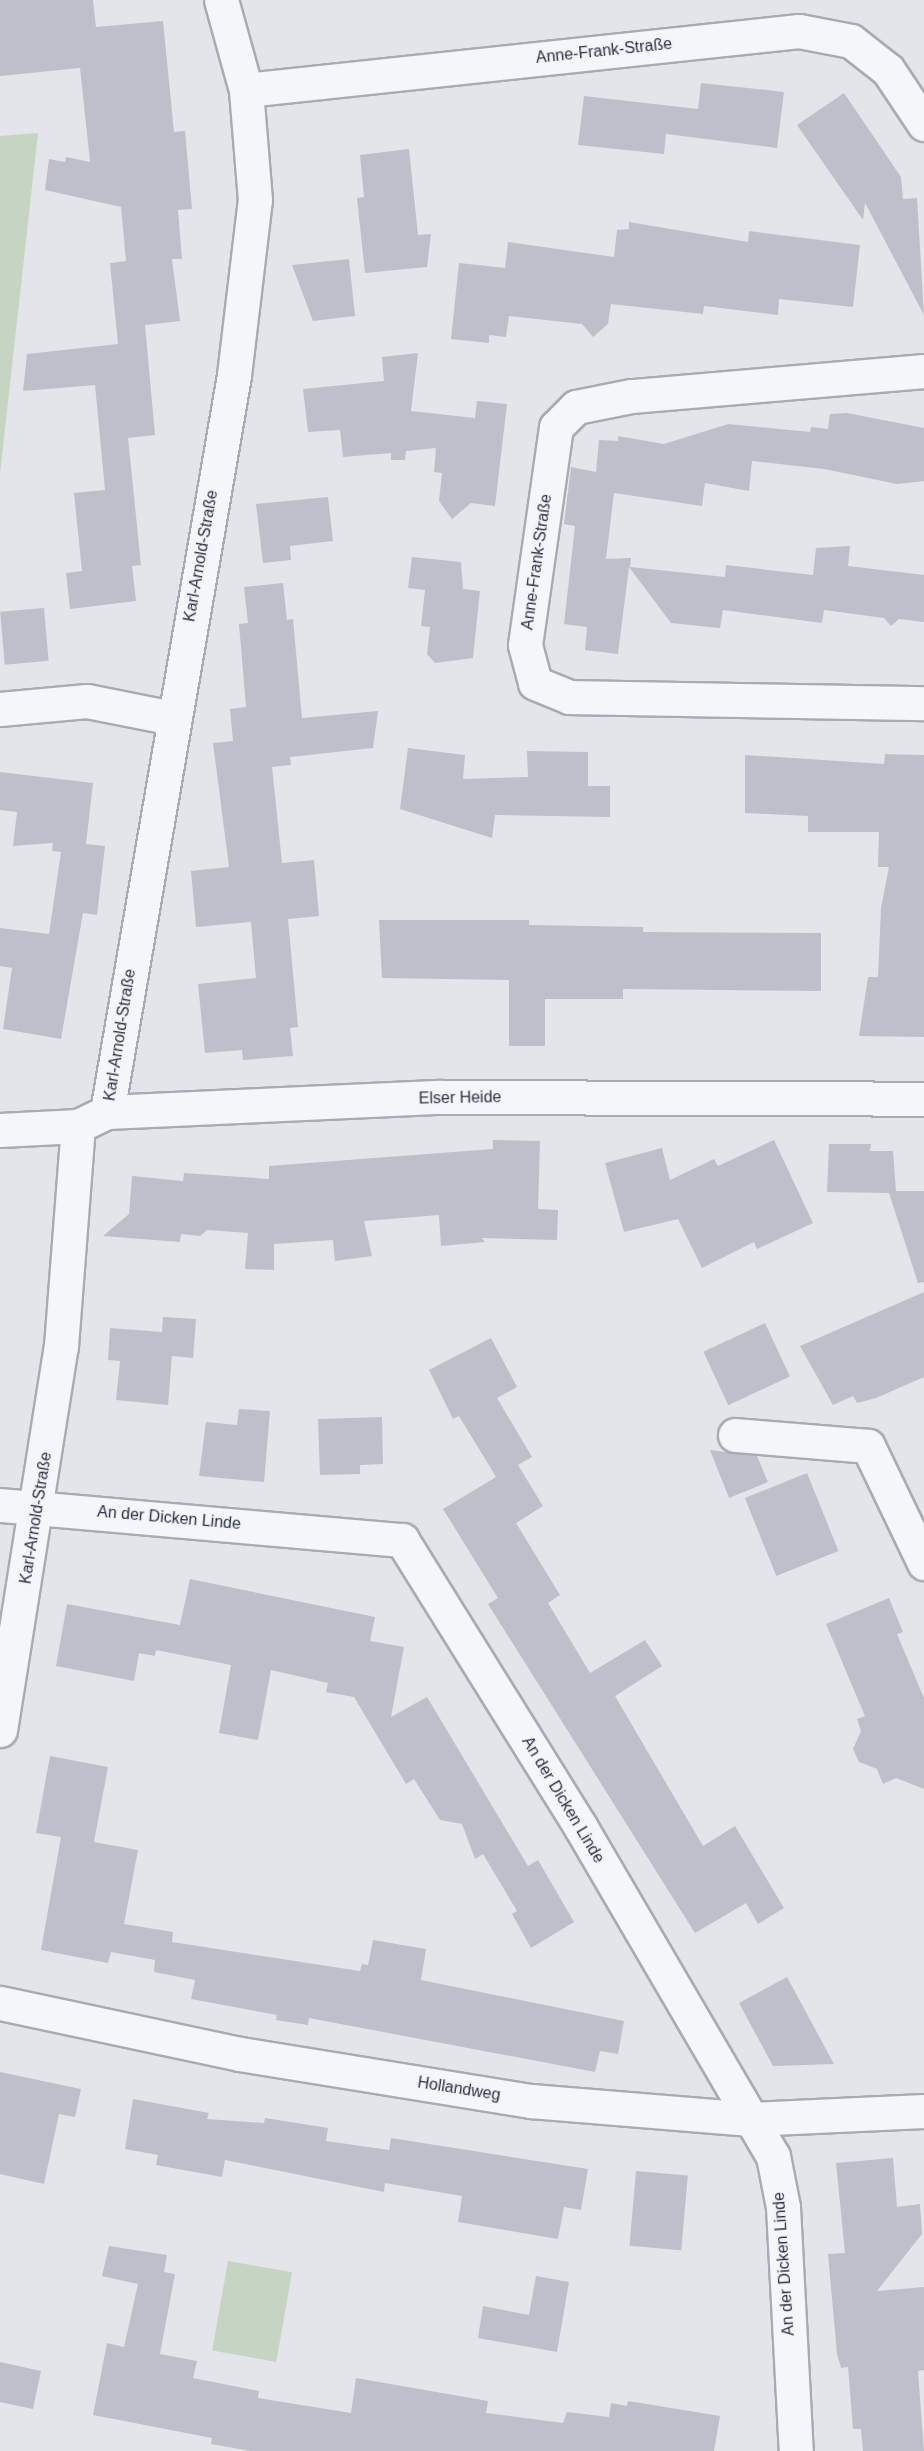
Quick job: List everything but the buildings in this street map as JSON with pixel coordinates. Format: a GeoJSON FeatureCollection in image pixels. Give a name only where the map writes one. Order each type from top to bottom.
{"type":"FeatureCollection","features":[{"type":"Feature","properties":{"kind":"street","name":"Karl-Arnold-Straße"},"geometry":{"type":"LineString","coordinates":[[107,1112],[173,718],[234,375],[253,212],[246,90],[221,0]]}},
{"type":"Feature","properties":{"kind":"street","name":"Anne-Frank-Straße"},"geometry":{"type":"LineString","coordinates":[[246,90],[799,31],[851,41],[888,70],[924,124]]}},
{"type":"Feature","properties":{"kind":"street","name":"Anne-Frank-Straße"},"geometry":{"type":"LineString","coordinates":[[924,371],[631,396],[576,406],[556,427],[525,645],[535,683],[569,697],[924,703]]}},
{"type":"Feature","properties":{"kind":"street"},"geometry":{"type":"LineString","coordinates":[[0,709],[87,701],[173,718]]}},
{"type":"Feature","properties":{"kind":"street","name":"Elser Heide"},"geometry":{"type":"LineString","coordinates":[[0,1130],[78,1126],[107,1112],[441,1098],[924,1099]]}},
{"type":"Feature","properties":{"kind":"street","name":"Karl-Arnold-Straße"},"geometry":{"type":"LineString","coordinates":[[0,1730],[39,1506],[61,1346],[78,1126]]}},
{"type":"Feature","properties":{"kind":"street"},"geometry":{"type":"LineString","coordinates":[[735,1435],[868,1446],[924,1563]]}},
{"type":"Feature","properties":{"kind":"street","name":"An der Dicken Linde"},"geometry":{"type":"LineString","coordinates":[[0,1505],[39,1506],[402,1540],[580,1826],[773,2156],[783,2207],[796,2451]]}},
{"type":"Feature","properties":{"kind":"street","name":"Hollandweg"},"geometry":{"type":"LineString","coordinates":[[0,2003],[240,2054],[520,2099],[750,2119],[924,2111]]}},
{"type":"Feature","properties":{"kind":"green space"},"geometry":{"type":"Polygon","coordinates":[[[38,133],[0,474],[0,136],[38,133]]]}},
{"type":"Feature","properties":{"kind":"green space"},"geometry":{"type":"Polygon","coordinates":[[[228,2261],[292,2272],[276,2362],[212,2351],[228,2261]]]}}]}
